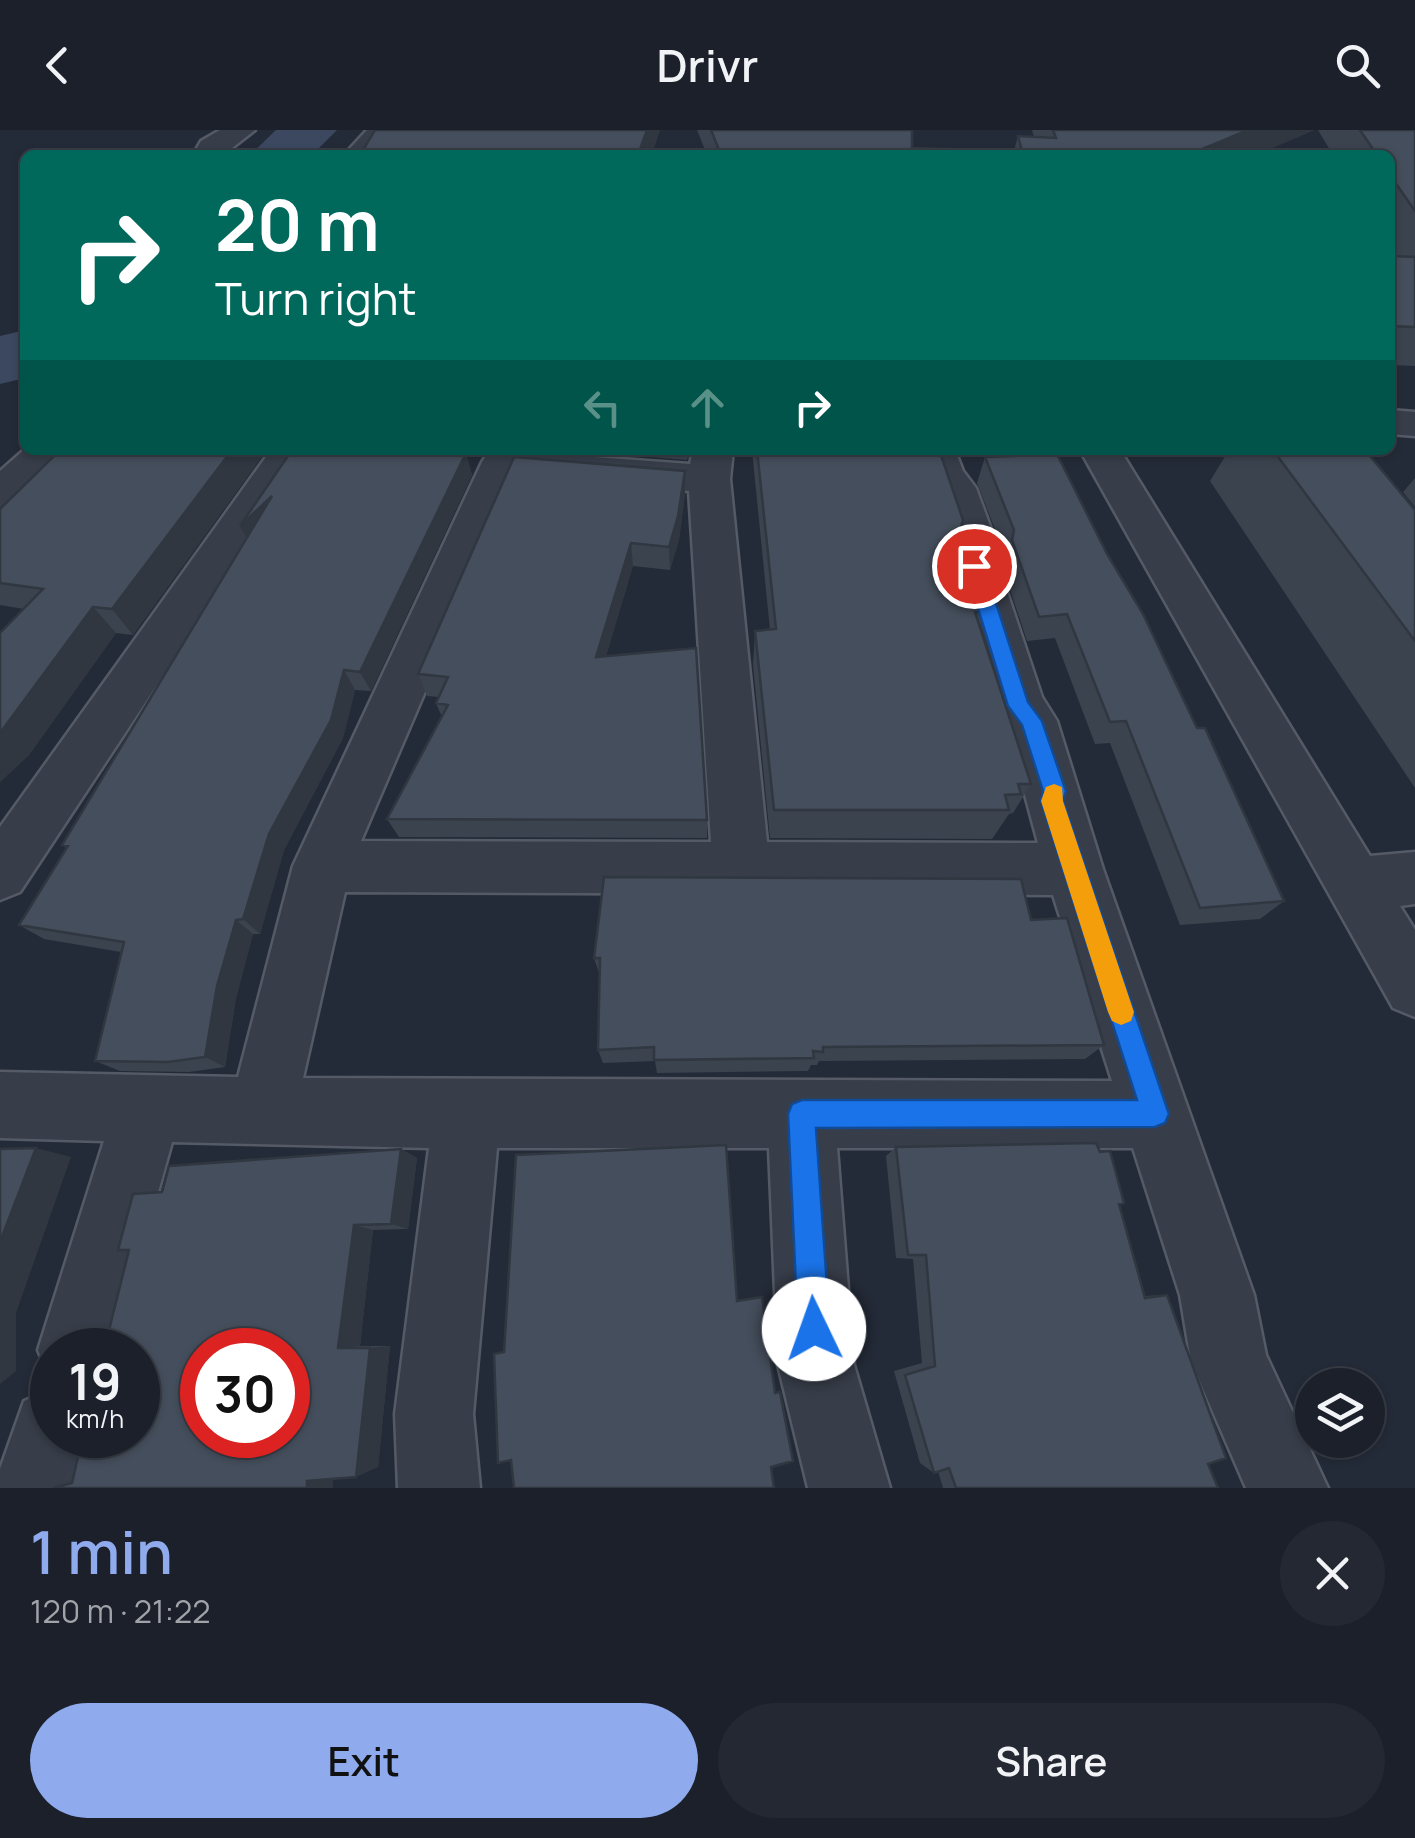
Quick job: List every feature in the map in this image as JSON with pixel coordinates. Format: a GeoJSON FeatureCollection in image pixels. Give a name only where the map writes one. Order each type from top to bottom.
{"type":"FeatureCollection","features":[{"type":"Feature","properties":{"kind":"street"},"geometry":{"type":"LineString","coordinates":[[210,150],[240,130]]}},
{"type":"Feature","properties":{"kind":"street"},"geometry":{"type":"LineString","coordinates":[[364,150],[382,130]]}},
{"type":"Feature","properties":{"kind":"street"},"geometry":{"type":"LineString","coordinates":[[0,494],[43,455]]}},
{"type":"Feature","properties":{"kind":"street"},"geometry":{"type":"LineString","coordinates":[[0,874],[289,455]]}},
{"type":"Feature","properties":{"kind":"street"},"geometry":{"type":"LineString","coordinates":[[938,455],[944,476],[955,488],[978,556],[974,566],[1019,706],[1032,721],[1074,869],[1218,1295],[1229,1361],[1287,1488]]}},
{"type":"Feature","properties":{"kind":"street"},"geometry":{"type":"LineString","coordinates":[[1103,455],[1415,987]]}},
{"type":"Feature","properties":{"kind":"street"},"geometry":{"type":"LineString","coordinates":[[262,1112],[322,866],[483,459],[711,465],[742,870]]}},
{"type":"Feature","properties":{"kind":"street"},"geometry":{"type":"LineString","coordinates":[[322,866],[1074,869]]}},
{"type":"Feature","properties":{"kind":"street"},"geometry":{"type":"LineString","coordinates":[[1355,884],[1415,878]]}},
{"type":"Feature","properties":{"kind":"street"},"geometry":{"type":"LineString","coordinates":[[0,1105],[466,1115],[1155,1114]]}},
{"type":"Feature","properties":{"kind":"street"},"geometry":{"type":"LineString","coordinates":[[83,1328],[147,1111]]}},
{"type":"Feature","properties":{"kind":"street"},"geometry":{"type":"LineString","coordinates":[[802,1114],[816,1364],[849,1488]]}},
{"type":"Feature","properties":{"kind":"street"},"geometry":{"type":"LineString","coordinates":[[439,1488],[434,1414],[466,1115]]}},
{"type":"Feature","properties":{"kind":"street"},"geometry":{"type":"LineString","coordinates":[[35,1488],[44,1458]]}},
{"type":"Feature","properties":{"kind":"building"},"geometry":{"type":"Polygon","coordinates":[[[375,130],[647,130],[640,150],[363,150],[375,130]]]}},
{"type":"Feature","properties":{"kind":"building"},"geometry":{"type":"Polygon","coordinates":[[[711,130],[912,130],[912,148],[985,150],[719,150],[711,130]]]}},
{"type":"Feature","properties":{"kind":"building"},"geometry":{"type":"Polygon","coordinates":[[[1053,130],[1248,130],[1200,150],[1022,150],[1018,136],[1056,138],[1053,130]]]}},
{"type":"Feature","properties":{"kind":"building"},"geometry":{"type":"Polygon","coordinates":[[[1360,130],[1415,130],[1415,211],[1395,182],[1395,150],[1374,150],[1360,130]]]}},
{"type":"Feature","properties":{"kind":"building"},"geometry":{"type":"Polygon","coordinates":[[[1395,256],[1415,257],[1415,327],[1395,326],[1395,256]]]}},
{"type":"Feature","properties":{"kind":"building"},"geometry":{"type":"Polygon","coordinates":[[[55,455],[228,455],[112,609],[93,607],[0,733],[0,633],[43,589],[0,583],[0,509],[55,455]]]}},
{"type":"Feature","properties":{"kind":"building"},"geometry":{"type":"Polygon","coordinates":[[[289,455],[465,455],[360,672],[344,670],[331,720],[269,834],[243,919],[236,920],[217,986],[205,1057],[168,1062],[95,1061],[124,942],[19,925],[68,846],[62,845],[272,496],[240,526],[289,455]]]}},
{"type":"Feature","properties":{"kind":"building"},"geometry":{"type":"Polygon","coordinates":[[[758,455],[940,455],[963,520],[960,530],[986,612],[975,612],[1031,784],[1018,784],[1021,794],[1005,795],[1009,810],[774,810],[755,631],[776,629],[758,455]]]}},
{"type":"Feature","properties":{"kind":"building"},"geometry":{"type":"Polygon","coordinates":[[[1058,455],[1107,554],[1143,614],[1197,728],[1205,728],[1284,901],[1200,908],[1126,721],[1110,722],[1067,614],[1039,617],[1012,540],[1014,530],[985,457],[1058,455]]]}},
{"type":"Feature","properties":{"kind":"building"},"geometry":{"type":"Polygon","coordinates":[[[1277,455],[1369,455],[1415,510],[1415,641],[1277,455]]]}},
{"type":"Feature","properties":{"kind":"building"},"geometry":{"type":"Polygon","coordinates":[[[514,457],[685,471],[669,547],[631,543],[596,657],[696,648],[707,820],[387,819],[448,705],[436,703],[448,677],[418,674],[514,457]]]}},
{"type":"Feature","properties":{"kind":"building"},"geometry":{"type":"Polygon","coordinates":[[[604,877],[1021,879],[1031,920],[1067,918],[1104,1045],[823,1047],[823,1052],[813,1051],[814,1058],[654,1060],[654,1047],[598,1050],[600,958],[594,958],[604,877]]]}},
{"type":"Feature","properties":{"kind":"building"},"geometry":{"type":"Polygon","coordinates":[[[1096,1143],[1100,1152],[1110,1151],[1124,1203],[1119,1204],[1145,1298],[1167,1295],[1226,1458],[1208,1464],[1218,1488],[956,1488],[949,1468],[934,1473],[905,1375],[935,1366],[926,1255],[908,1255],[896,1147],[1096,1143]]]}},
{"type":"Feature","properties":{"kind":"building"},"geometry":{"type":"Polygon","coordinates":[[[726,1145],[737,1301],[762,1297],[775,1393],[780,1392],[793,1461],[771,1467],[774,1488],[514,1488],[511,1460],[498,1463],[494,1354],[504,1352],[516,1155],[726,1145]]]}},
{"type":"Feature","properties":{"kind":"building"},"geometry":{"type":"Polygon","coordinates":[[[36,1148],[0,1242],[0,1149],[36,1148]]]}},
{"type":"Feature","properties":{"kind":"building"},"geometry":{"type":"Polygon","coordinates":[[[401,1149],[391,1224],[354,1225],[338,1348],[370,1348],[356,1477],[307,1481],[307,1488],[53,1488],[72,1483],[78,1458],[160,1458],[160,1328],[110,1328],[129,1250],[118,1250],[133,1194],[162,1192],[169,1166],[401,1149]]]}},
{"type":"Feature","properties":{"kind":"waterway"},"geometry":{"type":"LineString","coordinates":[[284,150],[310,130]]}},
{"type":"Feature","properties":{"kind":"waterway"},"geometry":{"type":"LineString","coordinates":[[0,363],[20,353]]}},
{"type":"Feature","properties":{"kind":"slow traffic"},"geometry":{"type":"LineString","coordinates":[[1054,794],[1052,801],[1121,1012]]}},
{"type":"Feature","properties":{"kind":"route"},"geometry":{"type":"LineString","coordinates":[[814,1329],[802,1114],[1155,1114],[1052,801],[1054,791],[1032,721],[1019,706],[974,566]]}}]}
